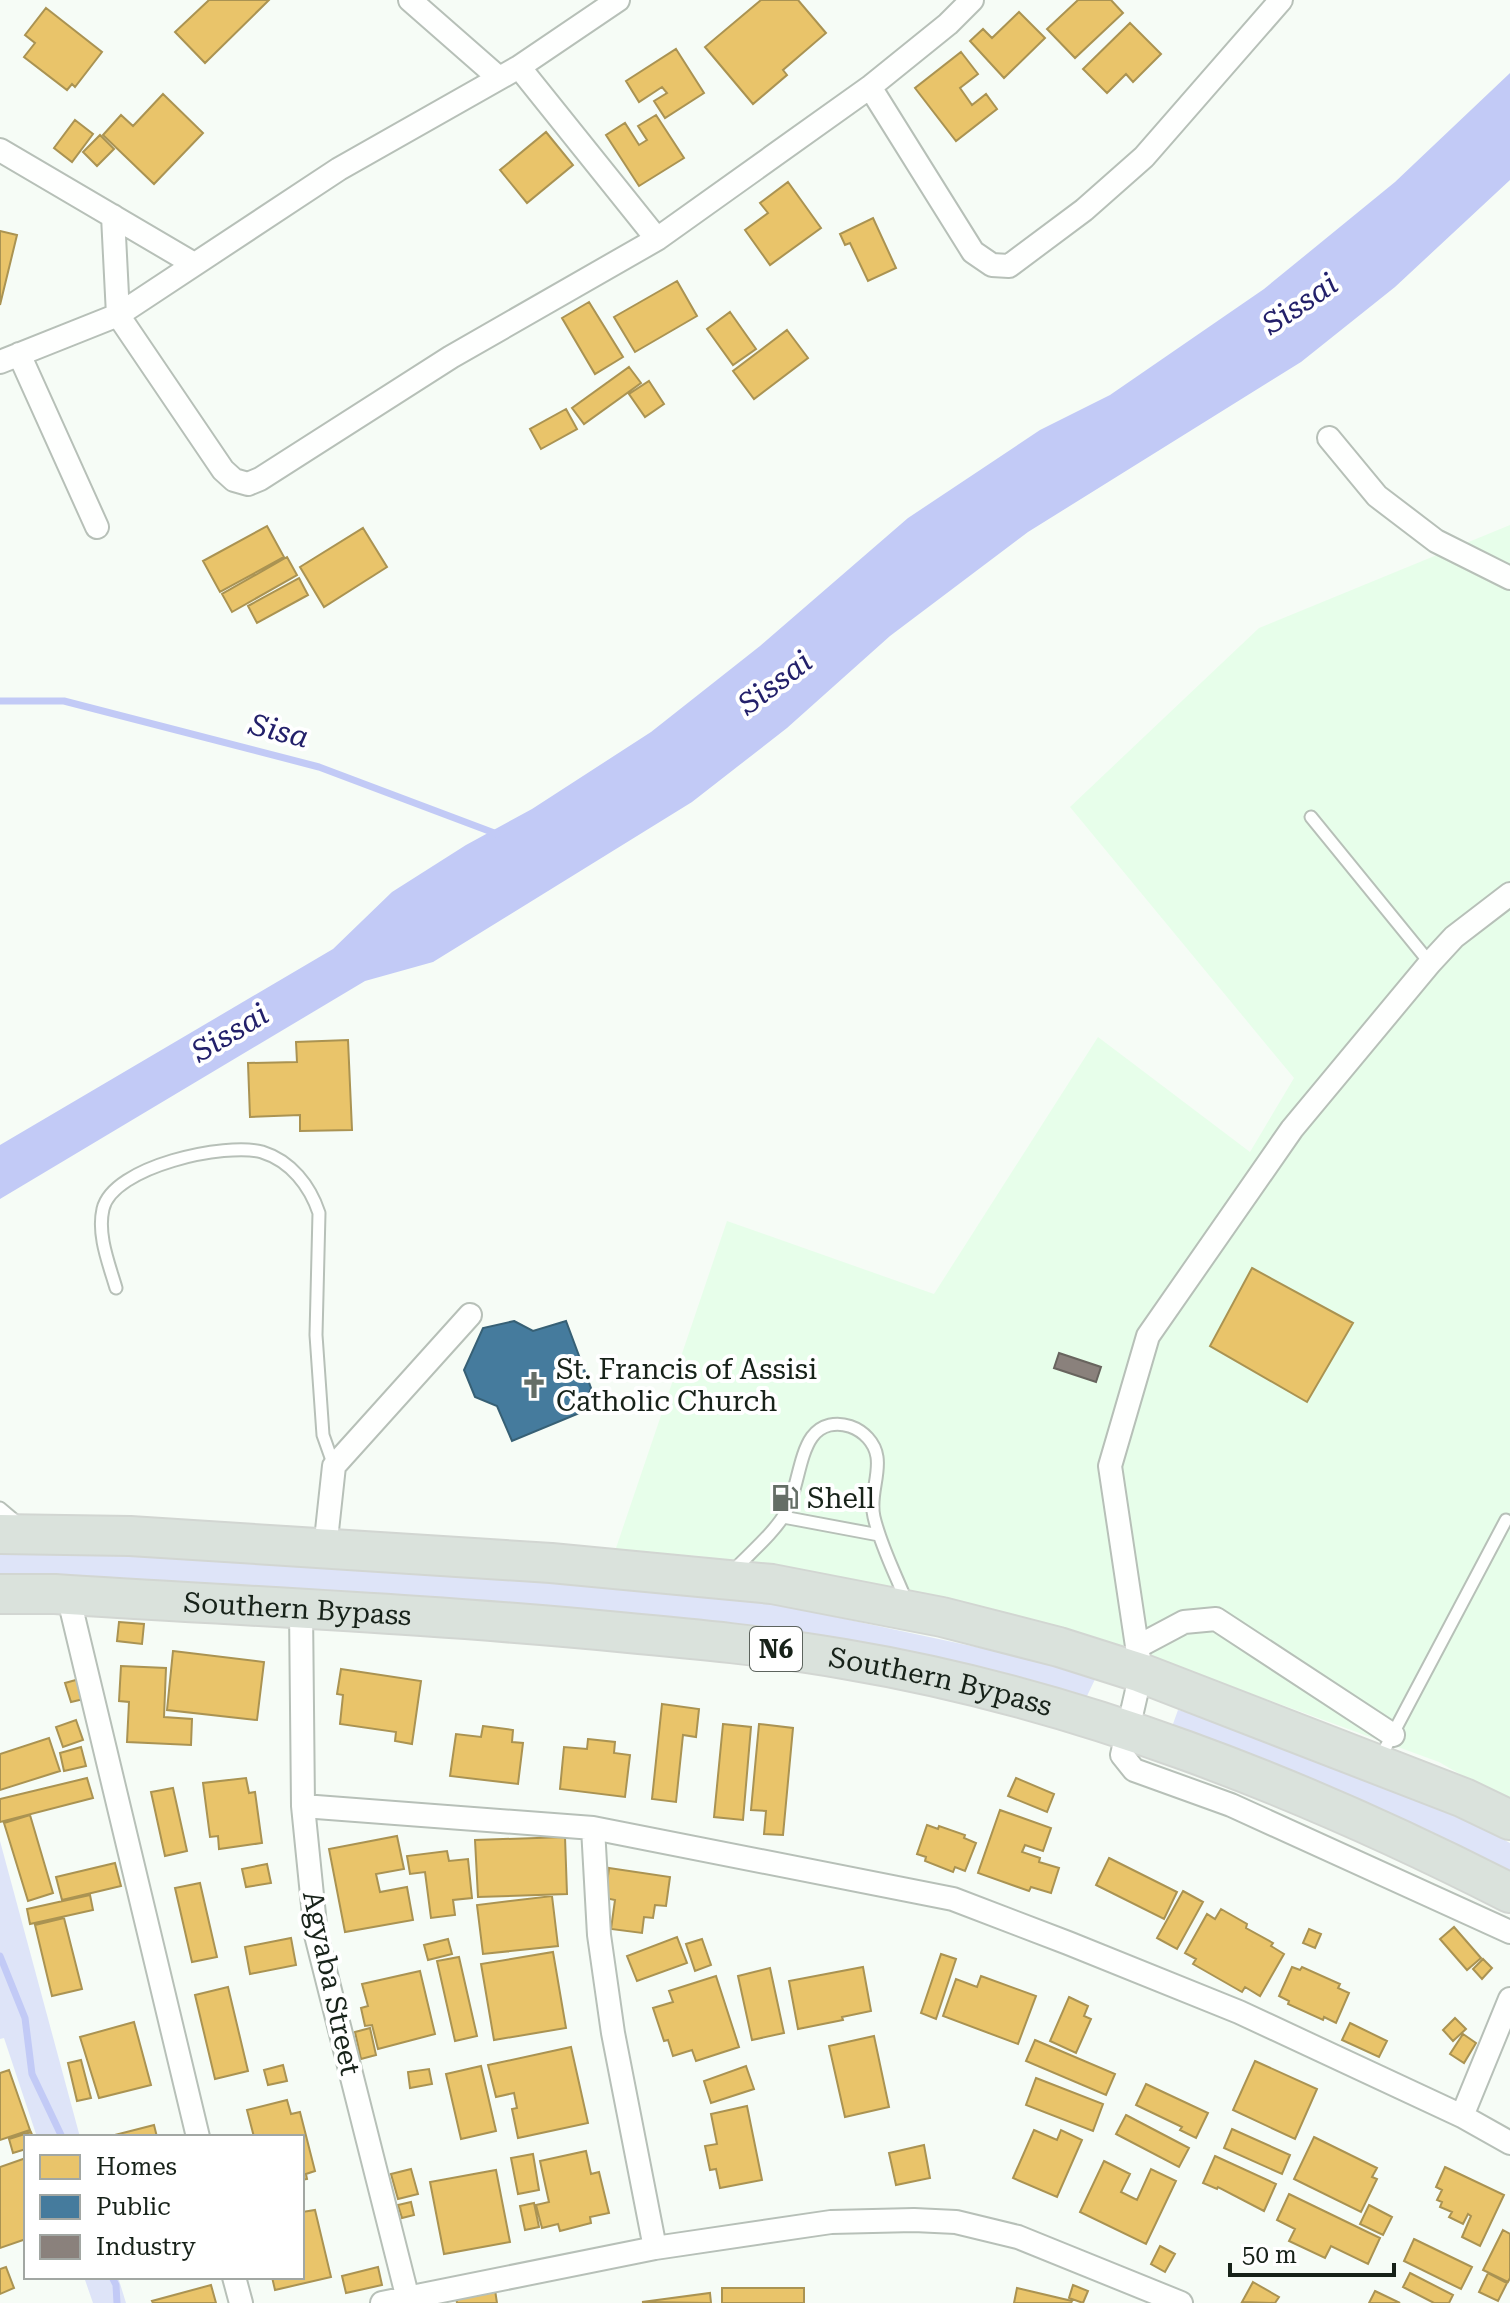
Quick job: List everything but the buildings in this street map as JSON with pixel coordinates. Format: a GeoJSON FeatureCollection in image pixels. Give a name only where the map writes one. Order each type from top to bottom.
{"type":"FeatureCollection","features":[{"type":"Feature","properties":{"kind":"highway","name":"N6"},"geometry":{"type":"LineString","coordinates":[[16,1534],[130,1536],[551,1563],[772,1584],[911,1611],[1059,1647],[1139,1660],[1385,1750],[1464,1798],[1510,1820]]}},
{"type":"Feature","properties":{"kind":"highway","name":"Southern Bypass"},"geometry":{"type":"LineString","coordinates":[[0,1594],[68,1595],[521,1622],[746,1644],[847,1660],[952,1681],[1129,1731],[1316,1800],[1510,1893]]}},
{"type":"Feature","properties":{"kind":"street"},"geometry":{"type":"LineString","coordinates":[[410,0],[509,72],[657,239]]}},
{"type":"Feature","properties":{"kind":"street"},"geometry":{"type":"LineString","coordinates":[[97,527],[10,358],[118,315],[339,169],[509,72],[618,0]]}},
{"type":"Feature","properties":{"kind":"street"},"geometry":{"type":"LineString","coordinates":[[113,216],[118,315],[223,470],[234,480],[248,484],[451,357],[657,239],[870,87],[948,24],[972,0]]}},
{"type":"Feature","properties":{"kind":"street"},"geometry":{"type":"LineString","coordinates":[[870,87],[973,252],[992,265],[1009,266],[1084,210],[1144,157],[1281,0]]}},
{"type":"Feature","properties":{"kind":"street"},"geometry":{"type":"LineString","coordinates":[[0,150],[194,264]]}},
{"type":"Feature","properties":{"kind":"street"},"geometry":{"type":"LineString","coordinates":[[1329,438],[1377,496],[1436,541],[1510,578]]}},
{"type":"Feature","properties":{"kind":"street"},"geometry":{"type":"LineString","coordinates":[[1510,894],[1454,937],[1292,1129],[1148,1336],[1110,1466],[1139,1660],[1129,1731],[1122,1755],[1134,1770],[1231,1805],[1510,1932]]}},
{"type":"Feature","properties":{"kind":"street"},"geometry":{"type":"LineString","coordinates":[[325,1549],[334,1466],[470,1315]]}},
{"type":"Feature","properties":{"kind":"street"},"geometry":{"type":"LineString","coordinates":[[68,1595],[198,2135]]}},
{"type":"Feature","properties":{"kind":"street","name":"Agyaba Street"},"geometry":{"type":"LineString","coordinates":[[301,1609],[303,1806],[316,1935],[408,2301]]}},
{"type":"Feature","properties":{"kind":"street"},"geometry":{"type":"LineString","coordinates":[[1139,1660],[1184,1622],[1216,1619],[1385,1750]]}},
{"type":"Feature","properties":{"kind":"street"},"geometry":{"type":"LineString","coordinates":[[303,1806],[593,1828],[953,1899],[1239,2012],[1462,2116],[1510,2143]]}},
{"type":"Feature","properties":{"kind":"street"},"geometry":{"type":"LineString","coordinates":[[593,1828],[599,1935],[613,2033],[655,2248]]}},
{"type":"Feature","properties":{"kind":"street"},"geometry":{"type":"LineString","coordinates":[[1462,2116],[1510,1999]]}},
{"type":"Feature","properties":{"kind":"street"},"geometry":{"type":"LineString","coordinates":[[382,2303],[408,2301],[655,2248],[831,2222],[914,2220],[956,2222],[1018,2237],[1181,2303]]}},
{"type":"Feature","properties":{"kind":"street"},"geometry":{"type":"LineString","coordinates":[[235,2279],[241,2303]]}},
{"type":"Feature","properties":{"kind":"lane"},"geometry":{"type":"LineString","coordinates":[[1311,817],[1430,963]]}},
{"type":"Feature","properties":{"kind":"lane"},"geometry":{"type":"LineString","coordinates":[[116,1288],[101,1225],[103,1207],[112,1192],[124,1181],[153,1166],[220,1150],[242,1148],[266,1153],[288,1166],[312,1195],[319,1213],[316,1335],[323,1435],[334,1466]]}},
{"type":"Feature","properties":{"kind":"lane"},"geometry":{"type":"LineString","coordinates":[[725,1580],[788,1509],[810,1439],[825,1427],[836,1424],[854,1427],[865,1433],[873,1443],[878,1459],[873,1512],[879,1535],[911,1611]]}},
{"type":"Feature","properties":{"kind":"lane"},"geometry":{"type":"LineString","coordinates":[[0,1508],[16,1534]]}},
{"type":"Feature","properties":{"kind":"lane"},"geometry":{"type":"LineString","coordinates":[[783,1517],[879,1535]]}},
{"type":"Feature","properties":{"kind":"lane"},"geometry":{"type":"LineString","coordinates":[[1385,1750],[1506,1520]]}},
{"type":"Feature","properties":{"kind":"shaded area"},"geometry":{"type":"Polygon","coordinates":[[[1510,525],[1510,1803],[1439,1762],[1120,1646],[907,1591],[700,1556],[615,1551],[727,1221],[934,1294],[1098,1037],[1250,1152],[1294,1078],[1070,807],[1259,628],[1510,525]]]}},
{"type":"Feature","properties":{"kind":"shaded area"},"geometry":{"type":"Polygon","coordinates":[[[0,1549],[106,1551],[392,1568],[747,1598],[1098,1673],[1087,1696],[927,1655],[847,1647],[0,1590],[0,1549]]]}},
{"type":"Feature","properties":{"kind":"shaded area"},"geometry":{"type":"Polygon","coordinates":[[[1178,1710],[1222,1722],[1449,1810],[1510,1843],[1510,1883],[1169,1735],[1178,1710]]]}},
{"type":"Feature","properties":{"kind":"shaded area"},"geometry":{"type":"Polygon","coordinates":[[[0,1841],[79,2135],[36,2135],[4,2038],[0,2039],[0,1841]]]}},
{"type":"Feature","properties":{"kind":"shaded area"},"geometry":{"type":"Polygon","coordinates":[[[85,2279],[119,2279],[126,2303],[93,2303],[85,2279]]]}},
{"type":"Feature","properties":{"kind":"water","name":"Sissai"},"geometry":{"type":"Polygon","coordinates":[[[1510,73],[1510,180],[1395,287],[1301,362],[1028,532],[890,636],[787,728],[692,802],[433,962],[365,981],[0,1199],[0,1145],[333,949],[392,892],[466,845],[532,809],[651,732],[760,646],[908,518],[1040,430],[1110,395],[1264,289],[1395,182],[1510,73]]]}},
{"type":"Feature","properties":{"kind":"waterway","name":"Sisa"},"geometry":{"type":"LineString","coordinates":[[0,701],[64,701],[319,767],[497,834]]}},
{"type":"Feature","properties":{"kind":"waterway"},"geometry":{"type":"LineString","coordinates":[[0,1956],[25,2018],[32,2074],[61,2135]]}},
{"type":"Feature","properties":{"kind":"waterway"},"geometry":{"type":"LineString","coordinates":[[113,2279],[117,2303]]}},
{"type":"Feature","properties":{"kind":"place","name":"St. Francis of Assisi Catholic Church"},"geometry":{"type":"Point","coordinates":[534,1385]}},
{"type":"Feature","properties":{"kind":"place","name":"Shell"},"geometry":{"type":"Point","coordinates":[785,1498]}}]}
